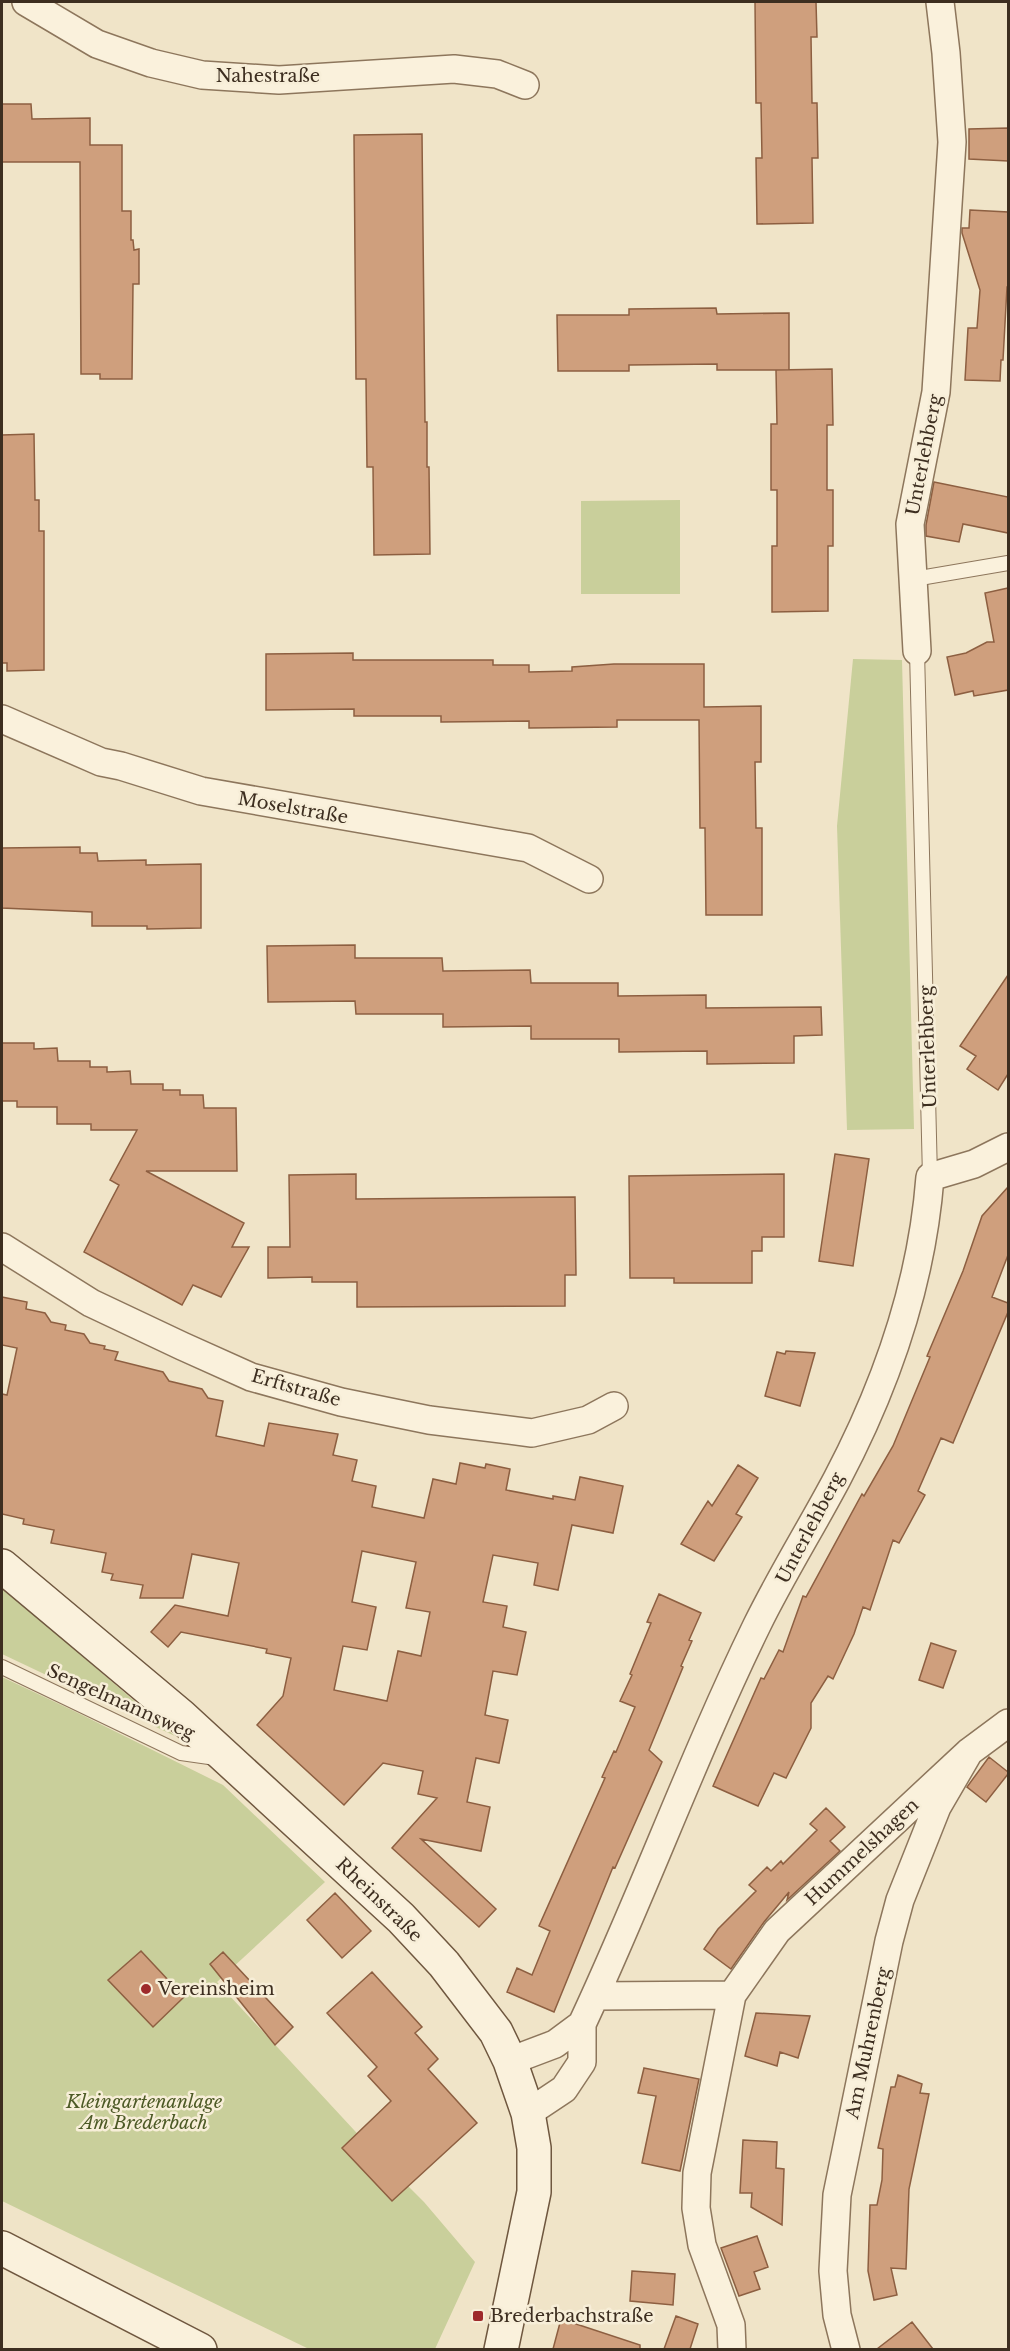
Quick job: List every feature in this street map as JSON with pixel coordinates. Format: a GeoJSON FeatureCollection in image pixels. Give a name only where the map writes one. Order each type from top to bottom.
{"type":"FeatureCollection","features":[{"type":"Feature","properties":{"kind":"street","name":"Nahestraße"},"geometry":{"type":"LineString","coordinates":[[26,2],[97,44],[151,63],[202,75],[279,80],[454,69],[497,74],[525,85]]}},
{"type":"Feature","properties":{"kind":"street","name":"Unterlehberg"},"geometry":{"type":"LineString","coordinates":[[916,651],[910,524],[936,392],[952,142],[940,2]]}},
{"type":"Feature","properties":{"kind":"street","name":"Moselstraße"},"geometry":{"type":"LineString","coordinates":[[2,719],[100,762],[201,791],[528,848],[589,879]]}},
{"type":"Feature","properties":{"kind":"street"},"geometry":{"type":"LineString","coordinates":[[930,1177],[974,1164],[1008,1147]]}},
{"type":"Feature","properties":{"kind":"street","name":"Unterlehberg"},"geometry":{"type":"LineString","coordinates":[[528,2113],[564,2089],[582,2062],[582,2024],[691,1767],[748,1644],[838,1477],[882,1382],[913,1284],[927,1216],[930,1177]]}},
{"type":"Feature","properties":{"kind":"street","name":"Erftstraße"},"geometry":{"type":"LineString","coordinates":[[2,1247],[91,1303],[182,1346],[251,1377],[341,1402],[429,1420],[532,1433],[588,1420],[614,1406]]}},
{"type":"Feature","properties":{"kind":"street","name":"Rheinstraße"},"geometry":{"type":"LineString","coordinates":[[2,1566],[156,1695],[401,1918],[469,1994],[496,2032],[510,2061],[528,2113],[534,2148],[534,2192],[501,2349]]}},
{"type":"Feature","properties":{"kind":"street","name":"Hummelshagen"},"geometry":{"type":"LineString","coordinates":[[732,2349],[731,2325],[702,2245],[696,2208],[698,2173],[732,1995],[777,1931],[969,1752],[1008,1724]]}},
{"type":"Feature","properties":{"kind":"street","name":"Am Muhrenberg"},"geometry":{"type":"LineString","coordinates":[[846,2349],[837,2315],[833,2271],[837,2195],[889,1941],[900,1900],[937,1807],[969,1752]]}},
{"type":"Feature","properties":{"kind":"street"},"geometry":{"type":"LineString","coordinates":[[595,1996],[732,1995]]}},
{"type":"Feature","properties":{"kind":"street","name":"Unterlehberg"},"geometry":{"type":"LineString","coordinates":[[510,2061],[555,2044],[582,2024]]}},
{"type":"Feature","properties":{"kind":"street"},"geometry":{"type":"LineString","coordinates":[[2,2248],[200,2349]]}},
{"type":"Feature","properties":{"kind":"lane"},"geometry":{"type":"LineString","coordinates":[[914,579],[1008,563]]}},
{"type":"Feature","properties":{"kind":"lane","name":"Unterlehberg"},"geometry":{"type":"LineString","coordinates":[[916,651],[930,1177]]}},
{"type":"Feature","properties":{"kind":"lane","name":"Sengelmannsweg"},"geometry":{"type":"LineString","coordinates":[[2,1667],[181,1753],[230,1761]]}},
{"type":"Feature","properties":{"kind":"green space"},"geometry":{"type":"Polygon","coordinates":[[[680,500],[680,594],[581,594],[581,501],[680,500]]]}},
{"type":"Feature","properties":{"kind":"green space"},"geometry":{"type":"Polygon","coordinates":[[[853,659],[902,660],[914,1129],[847,1130],[837,826],[853,659]]]}},
{"type":"Feature","properties":{"kind":"green space"},"geometry":{"type":"Polygon","coordinates":[[[2,1587],[175,1736],[2,1654],[2,1587]]]}},
{"type":"Feature","properties":{"kind":"green space","name":"Kleingartenanlage Am Brederbach"},"geometry":{"type":"Polygon","coordinates":[[[2,1677],[223,1785],[325,1882],[217,1982],[379,2157],[424,2202],[475,2262],[435,2349],[309,2349],[2,2201],[2,1677]]]}},
{"type":"Feature","properties":{"kind":"building"},"geometry":{"type":"Polygon","coordinates":[[[755,2],[816,2],[817,37],[811,37],[812,103],[817,103],[818,158],[812,158],[813,223],[757,224],[756,158],[762,158],[761,103],[756,103],[755,2]]]}},
{"type":"Feature","properties":{"kind":"building"},"geometry":{"type":"Polygon","coordinates":[[[2,104],[31,104],[32,119],[90,118],[90,145],[122,145],[122,211],[131,211],[131,240],[133,240],[134,250],[139,249],[139,284],[133,284],[132,379],[100,379],[100,374],[81,374],[80,162],[2,162],[2,104]]]}},
{"type":"Feature","properties":{"kind":"building"},"geometry":{"type":"Polygon","coordinates":[[[1008,128],[1008,161],[969,159],[969,129],[1008,128]]]}},
{"type":"Feature","properties":{"kind":"building"},"geometry":{"type":"Polygon","coordinates":[[[422,134],[425,422],[427,422],[427,467],[429,467],[430,554],[374,555],[373,467],[367,467],[366,379],[356,379],[354,135],[422,134]]]}},
{"type":"Feature","properties":{"kind":"building"},"geometry":{"type":"Polygon","coordinates":[[[970,210],[1008,212],[1008,287],[1000,381],[965,380],[968,328],[977,328],[980,290],[962,233],[962,228],[969,228],[970,210]]]}},
{"type":"Feature","properties":{"kind":"building"},"geometry":{"type":"Polygon","coordinates":[[[716,308],[717,314],[789,313],[789,370],[717,370],[717,364],[629,365],[629,371],[558,371],[557,315],[629,315],[629,309],[716,308]]]}},
{"type":"Feature","properties":{"kind":"building"},"geometry":{"type":"Polygon","coordinates":[[[832,369],[833,425],[827,425],[827,490],[833,490],[833,546],[828,546],[828,611],[772,612],[772,546],[777,546],[777,490],[771,490],[771,424],[777,424],[776,370],[832,369]]]}},
{"type":"Feature","properties":{"kind":"building"},"geometry":{"type":"Polygon","coordinates":[[[34,434],[35,500],[39,500],[39,531],[44,531],[44,670],[7,671],[7,663],[2,663],[2,435],[34,434]]]}},
{"type":"Feature","properties":{"kind":"building"},"geometry":{"type":"Polygon","coordinates":[[[934,482],[1008,497],[1008,533],[963,524],[959,542],[926,536],[934,482]]]}},
{"type":"Feature","properties":{"kind":"building"},"geometry":{"type":"Polygon","coordinates":[[[1008,588],[1008,690],[974,696],[973,691],[955,695],[947,657],[966,653],[987,642],[994,642],[985,593],[1008,588]]]}},
{"type":"Feature","properties":{"kind":"building"},"geometry":{"type":"Polygon","coordinates":[[[353,653],[353,660],[493,660],[493,665],[529,665],[529,672],[572,671],[572,667],[614,664],[704,664],[704,707],[761,706],[761,762],[755,762],[756,828],[762,828],[762,915],[706,915],[705,828],[700,828],[699,720],[617,720],[617,727],[529,728],[529,721],[441,722],[441,716],[354,716],[354,709],[266,710],[266,654],[353,653]]]}},
{"type":"Feature","properties":{"kind":"building"},"geometry":{"type":"Polygon","coordinates":[[[80,847],[80,853],[97,853],[98,861],[146,860],[146,865],[201,864],[201,928],[147,929],[147,926],[92,926],[92,912],[2,908],[2,848],[80,847]]]}},
{"type":"Feature","properties":{"kind":"building"},"geometry":{"type":"Polygon","coordinates":[[[355,945],[355,958],[442,958],[443,971],[530,970],[531,983],[618,983],[618,996],[706,995],[706,1008],[821,1007],[822,1035],[794,1036],[794,1063],[707,1064],[707,1051],[619,1052],[619,1039],[531,1039],[531,1026],[443,1027],[443,1014],[356,1014],[355,1001],[268,1002],[267,946],[355,945]]]}},
{"type":"Feature","properties":{"kind":"building"},"geometry":{"type":"Polygon","coordinates":[[[1008,975],[1008,1074],[998,1090],[967,1069],[976,1056],[960,1046],[1008,975]]]}},
{"type":"Feature","properties":{"kind":"building"},"geometry":{"type":"Polygon","coordinates":[[[2,1043],[34,1043],[34,1049],[57,1048],[58,1061],[90,1061],[90,1067],[107,1067],[107,1072],[130,1071],[131,1084],[163,1084],[163,1090],[180,1090],[180,1095],[203,1095],[204,1108],[236,1108],[237,1171],[146,1171],[244,1223],[232,1247],[249,1247],[221,1297],[193,1285],[182,1305],[84,1252],[119,1185],[110,1180],[137,1130],[91,1130],[91,1124],[57,1124],[57,1107],[17,1107],[17,1101],[2,1101],[2,1043]]]}},
{"type":"Feature","properties":{"kind":"building"},"geometry":{"type":"Polygon","coordinates":[[[835,1154],[869,1159],[853,1266],[819,1261],[835,1154]]]}},
{"type":"Feature","properties":{"kind":"building"},"geometry":{"type":"Polygon","coordinates":[[[356,1174],[356,1199],[575,1197],[576,1275],[565,1275],[565,1306],[357,1307],[357,1282],[312,1282],[312,1277],[268,1278],[268,1247],[290,1247],[289,1175],[356,1174]]]}},
{"type":"Feature","properties":{"kind":"building"},"geometry":{"type":"Polygon","coordinates":[[[784,1174],[784,1237],[762,1237],[762,1251],[752,1251],[752,1283],[674,1283],[674,1278],[630,1278],[629,1176],[784,1174]]]}},
{"type":"Feature","properties":{"kind":"building"},"geometry":{"type":"Polygon","coordinates":[[[1008,1187],[1008,1255],[992,1297],[1008,1303],[1008,1312],[953,1443],[941,1438],[918,1491],[925,1495],[899,1543],[893,1540],[870,1610],[863,1607],[854,1634],[833,1679],[828,1676],[811,1703],[811,1728],[786,1778],[774,1773],[758,1806],[713,1786],[761,1678],[764,1679],[779,1650],[783,1652],[803,1596],[806,1597],[862,1494],[864,1496],[893,1446],[930,1357],[927,1356],[963,1271],[982,1216],[1008,1187]]]}},
{"type":"Feature","properties":{"kind":"building"},"geometry":{"type":"Polygon","coordinates":[[[2,1297],[27,1302],[26,1309],[45,1313],[51,1322],[66,1325],[65,1330],[84,1334],[90,1343],[118,1352],[115,1360],[163,1372],[169,1381],[202,1389],[208,1398],[223,1401],[216,1436],[264,1446],[269,1423],[338,1434],[333,1455],[357,1460],[352,1481],[376,1486],[372,1507],[424,1518],[433,1479],[456,1484],[460,1463],[485,1468],[486,1464],[510,1469],[506,1490],[553,1499],[553,1496],[575,1500],[580,1477],[623,1486],[613,1533],[572,1525],[558,1590],[534,1585],[538,1563],[493,1555],[483,1602],[507,1606],[503,1627],[526,1632],[517,1675],[493,1671],[485,1715],[508,1720],[499,1763],[476,1758],[467,1802],[490,1807],[481,1851],[421,1839],[496,1909],[479,1927],[392,1848],[437,1798],[418,1794],[423,1771],[383,1763],[344,1805],[257,1725],[283,1696],[291,1658],[266,1653],[267,1649],[181,1632],[168,1647],[151,1632],[175,1605],[228,1616],[239,1563],[192,1554],[183,1598],[140,1598],[143,1585],[111,1580],[113,1574],[102,1572],[106,1553],[51,1543],[54,1530],[23,1524],[24,1519],[2,1514],[2,1394],[7,1395],[17,1348],[2,1345],[2,1297]],[[362,1551],[352,1602],[376,1607],[367,1650],[343,1646],[334,1690],[387,1701],[398,1651],[421,1656],[430,1612],[406,1608],[416,1562],[362,1551]]]}},
{"type":"Feature","properties":{"kind":"building"},"geometry":{"type":"Polygon","coordinates":[[[786,1351],[815,1353],[800,1406],[765,1396],[777,1352],[785,1354],[786,1351]]]}},
{"type":"Feature","properties":{"kind":"building"},"geometry":{"type":"Polygon","coordinates":[[[738,1465],[758,1478],[736,1514],[742,1517],[714,1561],[681,1544],[708,1501],[712,1506],[738,1465]]]}},
{"type":"Feature","properties":{"kind":"building"},"geometry":{"type":"Polygon","coordinates":[[[659,1594],[701,1613],[689,1640],[692,1641],[681,1666],[683,1667],[649,1750],[662,1762],[615,1868],[613,1867],[554,2012],[507,1992],[517,1968],[532,1975],[550,1931],[539,1926],[605,1778],[602,1777],[614,1751],[616,1752],[635,1707],[620,1701],[651,1623],[647,1622],[659,1594]]]}},
{"type":"Feature","properties":{"kind":"building"},"geometry":{"type":"Polygon","coordinates":[[[931,1643],[956,1651],[943,1688],[919,1680],[931,1643]]]}},
{"type":"Feature","properties":{"kind":"building"},"geometry":{"type":"Polygon","coordinates":[[[989,1757],[1008,1774],[986,1802],[967,1787],[989,1757]]]}},
{"type":"Feature","properties":{"kind":"building"},"geometry":{"type":"Polygon","coordinates":[[[826,1808],[845,1827],[830,1841],[840,1851],[787,1900],[789,1892],[764,1922],[731,1969],[704,1949],[718,1929],[756,1891],[749,1885],[767,1867],[771,1871],[781,1861],[783,1864],[817,1830],[810,1824],[826,1808]]]}},
{"type":"Feature","properties":{"kind":"building"},"geometry":{"type":"Polygon","coordinates":[[[335,1893],[371,1931],[342,1958],[307,1920],[335,1893]]]}},
{"type":"Feature","properties":{"kind":"building","name":"Vereinsheim"},"geometry":{"type":"Polygon","coordinates":[[[141,1951],[184,1997],[153,2027],[108,1980],[141,1951]]]}},
{"type":"Feature","properties":{"kind":"building"},"geometry":{"type":"Polygon","coordinates":[[[223,1952],[293,2027],[275,2045],[210,1964],[223,1952]]]}},
{"type":"Feature","properties":{"kind":"building"},"geometry":{"type":"Polygon","coordinates":[[[372,1972],[422,2027],[415,2033],[438,2059],[428,2069],[477,2123],[392,2201],[342,2148],[391,2101],[368,2076],[377,2067],[327,2013],[372,1972]]]}},
{"type":"Feature","properties":{"kind":"building"},"geometry":{"type":"Polygon","coordinates":[[[756,2013],[810,2016],[798,2058],[780,2052],[777,2066],[745,2056],[756,2013]]]}},
{"type":"Feature","properties":{"kind":"building"},"geometry":{"type":"Polygon","coordinates":[[[644,2068],[699,2079],[680,2171],[642,2163],[656,2096],[638,2093],[644,2068]]]}},
{"type":"Feature","properties":{"kind":"building"},"geometry":{"type":"Polygon","coordinates":[[[898,2075],[922,2084],[920,2093],[929,2094],[909,2189],[906,2269],[891,2268],[897,2295],[874,2300],[868,2271],[870,2205],[877,2205],[882,2180],[883,2149],[878,2148],[891,2087],[895,2087],[898,2075]]]}},
{"type":"Feature","properties":{"kind":"building"},"geometry":{"type":"Polygon","coordinates":[[[743,2140],[777,2142],[776,2168],[784,2169],[782,2225],[751,2207],[752,2193],[740,2193],[743,2140]]]}},
{"type":"Feature","properties":{"kind":"building"},"geometry":{"type":"Polygon","coordinates":[[[757,2236],[768,2267],[754,2272],[760,2289],[739,2296],[721,2248],[757,2236]]]}},
{"type":"Feature","properties":{"kind":"building"},"geometry":{"type":"Polygon","coordinates":[[[632,2271],[675,2274],[673,2305],[630,2301],[632,2271]]]}},
{"type":"Feature","properties":{"kind":"building"},"geometry":{"type":"Polygon","coordinates":[[[676,2316],[698,2324],[690,2349],[664,2349],[676,2316]]]}},
{"type":"Feature","properties":{"kind":"building"},"geometry":{"type":"Polygon","coordinates":[[[561,2319],[640,2345],[640,2349],[553,2349],[561,2319]]]}},
{"type":"Feature","properties":{"kind":"building"},"geometry":{"type":"Polygon","coordinates":[[[912,2322],[933,2349],[877,2349],[912,2322]]]}},
{"type":"Feature","properties":{"kind":"place","name":"Vereinsheim"},"geometry":{"type":"Point","coordinates":[146,1989]}},
{"type":"Feature","properties":{"kind":"place","name":"Brederbachstraße"},"geometry":{"type":"Point","coordinates":[478,2316]}}]}
